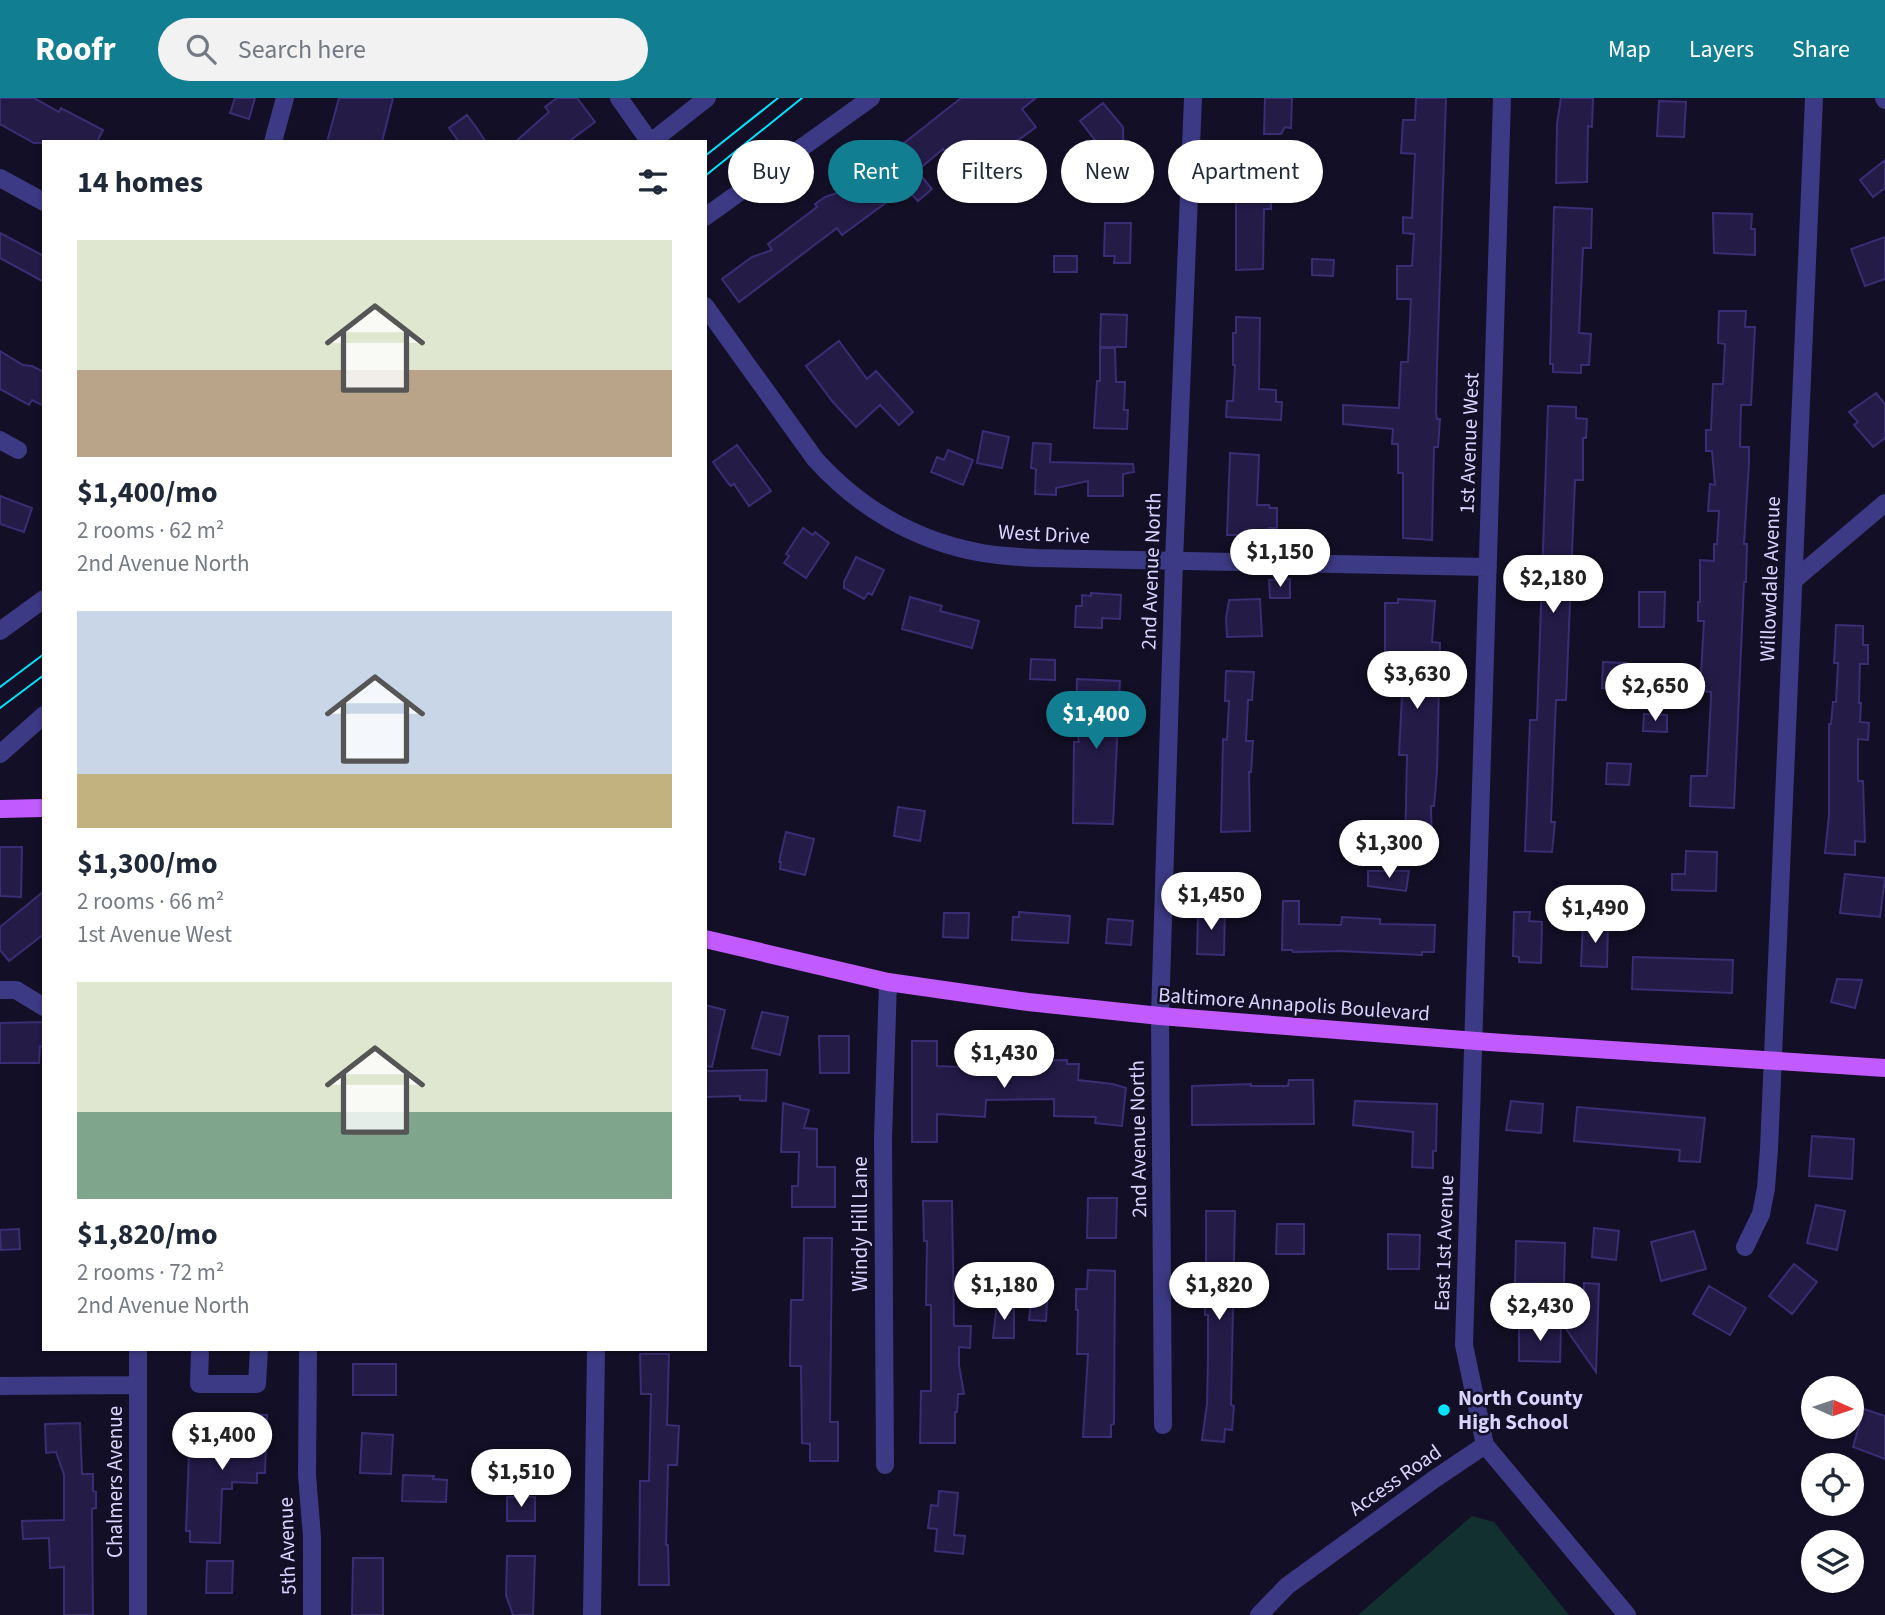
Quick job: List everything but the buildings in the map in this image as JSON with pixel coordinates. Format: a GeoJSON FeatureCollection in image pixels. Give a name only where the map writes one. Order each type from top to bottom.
{"type":"FeatureCollection","features":[{"type":"Feature","properties":{"kind":"main road"},"geometry":{"type":"LineString","coordinates":[[0,809],[42,808]]}},
{"type":"Feature","properties":{"kind":"main road","name":"Baltimore Annapolis Boulevard"},"geometry":{"type":"LineString","coordinates":[[707,939],[888,982],[1028,1002],[1160,1016],[1472,1041],[1885,1068]]}},
{"type":"Feature","properties":{"kind":"street"},"geometry":{"type":"LineString","coordinates":[[274,140],[285,98]]}},
{"type":"Feature","properties":{"kind":"street"},"geometry":{"type":"LineString","coordinates":[[619,98],[649,140]]}},
{"type":"Feature","properties":{"kind":"street"},"geometry":{"type":"LineString","coordinates":[[653,140],[706,98]]}},
{"type":"Feature","properties":{"kind":"street"},"geometry":{"type":"LineString","coordinates":[[707,216],[871,98]]}},
{"type":"Feature","properties":{"kind":"street","name":"2nd Avenue North"},"geometry":{"type":"LineString","coordinates":[[1163,1425],[1160,1016],[1174,561],[1193,98]]}},
{"type":"Feature","properties":{"kind":"street","name":"1st Avenue West"},"geometry":{"type":"LineString","coordinates":[[1472,1041],[1502,98]]}},
{"type":"Feature","properties":{"kind":"street","name":"Willowdale Avenue"},"geometry":{"type":"LineString","coordinates":[[1745,1247],[1761,1214],[1766,1188],[1814,98]]}},
{"type":"Feature","properties":{"kind":"street"},"geometry":{"type":"LineString","coordinates":[[0,178],[42,201]]}},
{"type":"Feature","properties":{"kind":"street","name":"West Drive"},"geometry":{"type":"LineString","coordinates":[[707,309],[816,459],[854,498],[911,531],[982,553],[1036,558],[1488,567]]}},
{"type":"Feature","properties":{"kind":"street"},"geometry":{"type":"LineString","coordinates":[[0,440],[18,450]]}},
{"type":"Feature","properties":{"kind":"street"},"geometry":{"type":"LineString","coordinates":[[1793,581],[1885,503]]}},
{"type":"Feature","properties":{"kind":"street"},"geometry":{"type":"LineString","coordinates":[[0,631],[42,600]]}},
{"type":"Feature","properties":{"kind":"street"},"geometry":{"type":"LineString","coordinates":[[0,754],[42,717]]}},
{"type":"Feature","properties":{"kind":"street","name":"Windy Hill Lane"},"geometry":{"type":"LineString","coordinates":[[885,1465],[883,1138],[888,982]]}},
{"type":"Feature","properties":{"kind":"street"},"geometry":{"type":"LineString","coordinates":[[0,990],[16,990],[42,1006]]}},
{"type":"Feature","properties":{"kind":"street","name":"East 1st Avenue"},"geometry":{"type":"LineString","coordinates":[[1472,1041],[1464,1345],[1485,1445]]}},
{"type":"Feature","properties":{"kind":"street","name":"Chalmers Avenue"},"geometry":{"type":"LineString","coordinates":[[138,1351],[138,1615]]}},
{"type":"Feature","properties":{"kind":"street"},"geometry":{"type":"LineString","coordinates":[[200,1351],[199,1384],[257,1384],[259,1351]]}},
{"type":"Feature","properties":{"kind":"street","name":"5th Avenue"},"geometry":{"type":"LineString","coordinates":[[308,1351],[307,1475],[312,1537],[313,1615]]}},
{"type":"Feature","properties":{"kind":"street"},"geometry":{"type":"LineString","coordinates":[[592,1615],[596,1351]]}},
{"type":"Feature","properties":{"kind":"street"},"geometry":{"type":"LineString","coordinates":[[0,1386],[138,1385]]}},
{"type":"Feature","properties":{"kind":"street"},"geometry":{"type":"LineString","coordinates":[[1485,1445],[1627,1615]]}},
{"type":"Feature","properties":{"kind":"street","name":"Access Road"},"geometry":{"type":"LineString","coordinates":[[1259,1615],[1287,1586],[1433,1479],[1485,1445]]}},
{"type":"Feature","properties":{"kind":"green space"},"geometry":{"type":"Polygon","coordinates":[[[1472,1516],[1494,1522],[1569,1615],[1358,1615],[1472,1516]]]}},
{"type":"Feature","properties":{"kind":"tram line"},"geometry":{"type":"LineString","coordinates":[[707,154],[778,98]]}},
{"type":"Feature","properties":{"kind":"tram line"},"geometry":{"type":"LineString","coordinates":[[707,174],[802,98]]}},
{"type":"Feature","properties":{"kind":"tram line"},"geometry":{"type":"LineString","coordinates":[[0,687],[42,656]]}},
{"type":"Feature","properties":{"kind":"tram line"},"geometry":{"type":"LineString","coordinates":[[0,708],[42,676]]}},
{"type":"Feature","properties":{"kind":"place","name":"North County High School"},"geometry":{"type":"Point","coordinates":[1444,1410]}}]}
